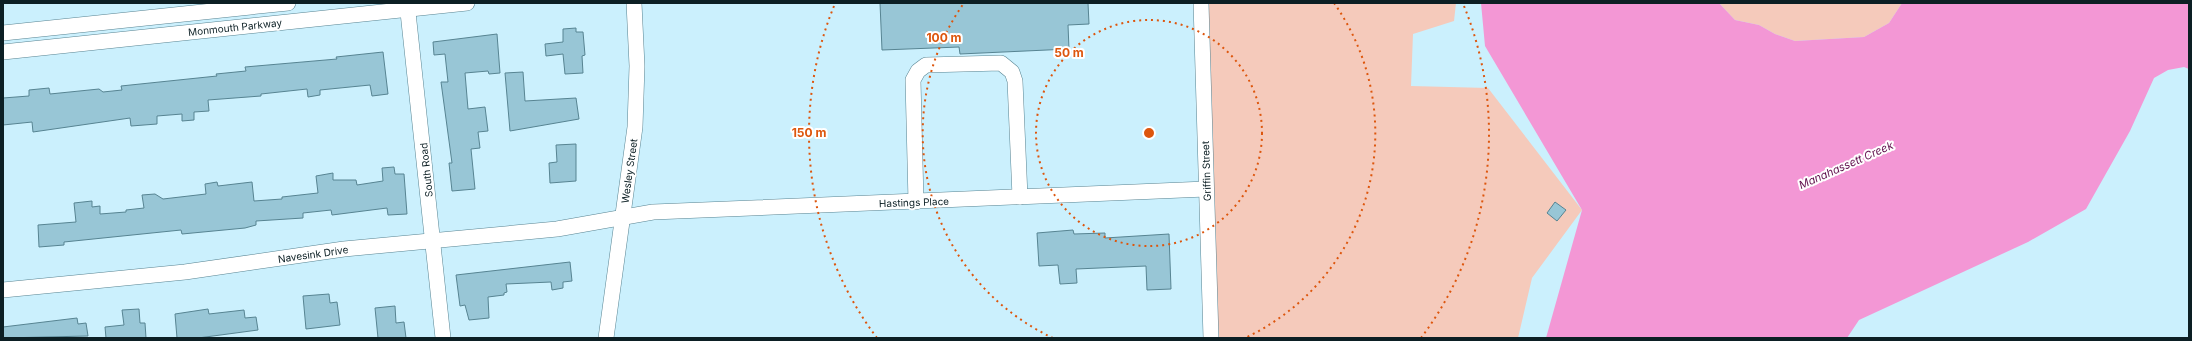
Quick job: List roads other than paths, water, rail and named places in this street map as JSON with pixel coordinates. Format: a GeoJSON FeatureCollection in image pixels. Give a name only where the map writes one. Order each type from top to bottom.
{"type":"FeatureCollection","features":[{"type":"Feature","properties":{"kind":"street","name":"Monmouth Parkway"},"geometry":{"type":"LineString","coordinates":[[3,33],[288,3]]}},
{"type":"Feature","properties":{"kind":"street","name":"Monmouth Parkway"},"geometry":{"type":"LineString","coordinates":[[3,52],[249,26],[408,6],[467,3]]}},
{"type":"Feature","properties":{"kind":"street","name":"Wesley Street"},"geometry":{"type":"LineString","coordinates":[[606,338],[637,103],[634,3]]}},
{"type":"Feature","properties":{"kind":"street","name":"Griffin Street"},"geometry":{"type":"LineString","coordinates":[[1201,3],[1210,338]]}},
{"type":"Feature","properties":{"kind":"street","name":"South Road"},"geometry":{"type":"LineString","coordinates":[[408,6],[434,240],[443,338]]}},
{"type":"Feature","properties":{"kind":"street"},"geometry":{"type":"LineString","coordinates":[[246,7],[249,26]]}},
{"type":"Feature","properties":{"kind":"street"},"geometry":{"type":"LineString","coordinates":[[916,202],[913,80],[918,71],[926,66],[1001,63],[1012,72],[1015,81],[1020,197]]}},
{"type":"Feature","properties":{"kind":"street","name":"Hastings Place"},"geometry":{"type":"LineString","coordinates":[[623,218],[653,212],[1206,189]]}},
{"type":"Feature","properties":{"kind":"street","name":"Navesink Drive"},"geometry":{"type":"LineString","coordinates":[[3,290],[185,272],[344,249],[557,229],[623,218]]}},
{"type":"Feature","properties":{"kind":"water","name":"Manahassett Creek"},"geometry":{"type":"Polygon","coordinates":[[[1481,3],[1719,3],[1735,20],[1759,25],[1775,34],[1795,41],[1864,37],[1889,23],[1902,3],[2189,3],[2189,69],[2184,67],[2168,70],[2154,78],[2130,131],[2086,209],[2028,242],[1859,320],[1847,338],[1546,338],[1582,210],[1485,46],[1481,3]]]}}]}
